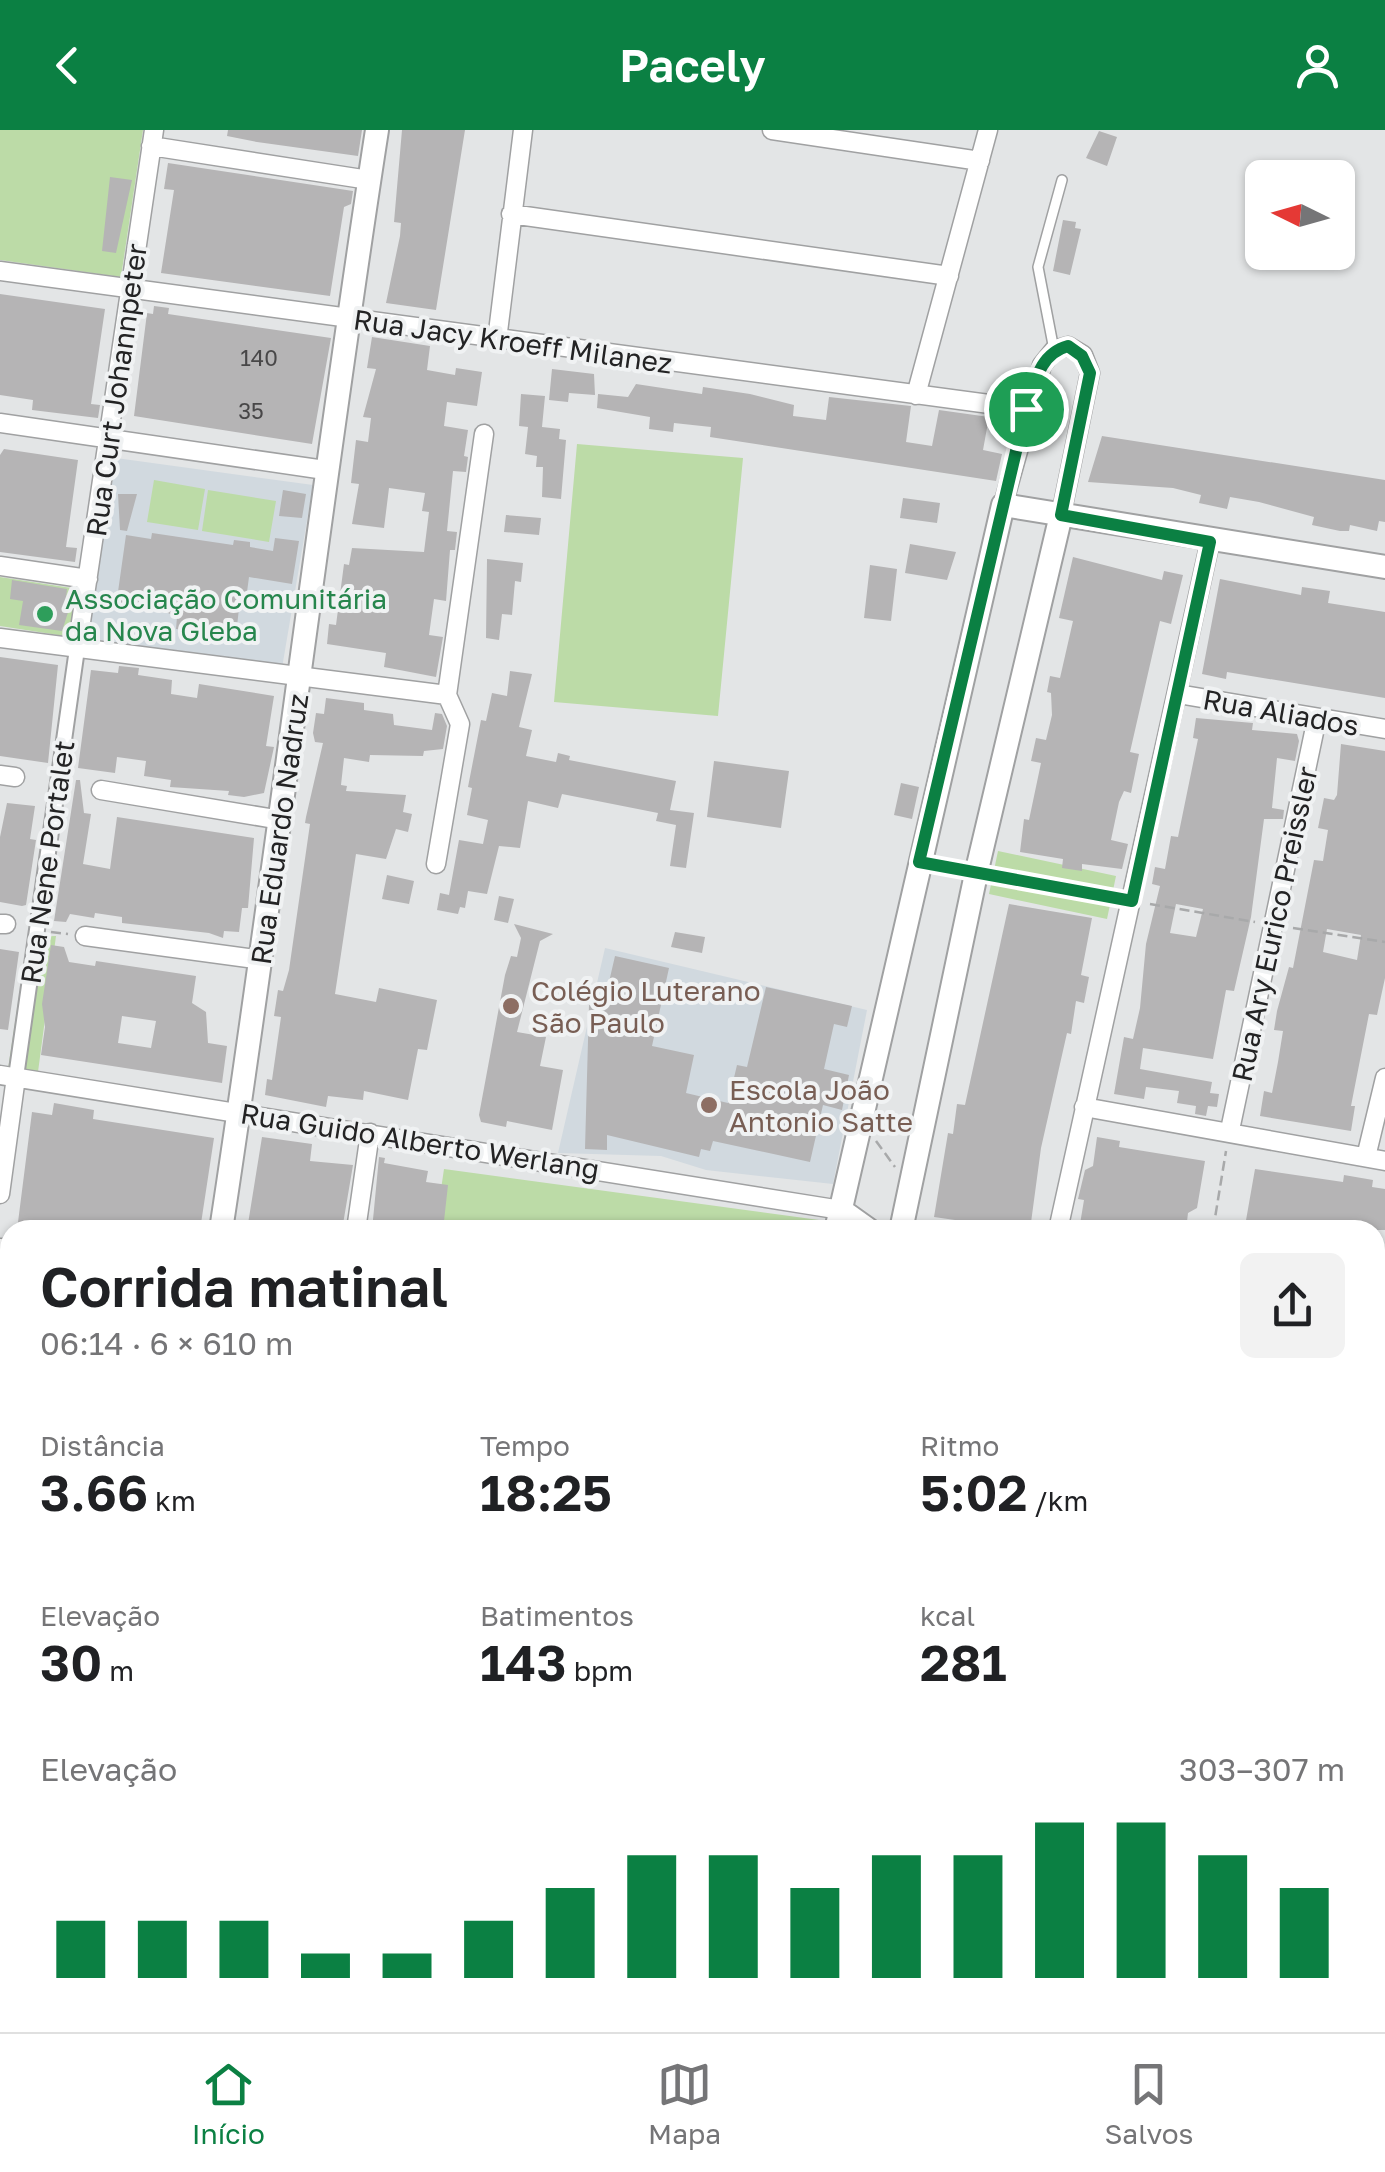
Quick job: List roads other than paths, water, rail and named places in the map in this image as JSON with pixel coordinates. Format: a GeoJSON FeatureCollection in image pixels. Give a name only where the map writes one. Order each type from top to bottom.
{"type":"FeatureCollection","features":[{"type":"Feature","properties":{"kind":"street","name":"Rua Eduardo Nadruz"},"geometry":{"type":"LineString","coordinates":[[222,1220],[262,960],[325,470],[377,130]]}},
{"type":"Feature","properties":{"kind":"street"},"geometry":{"type":"LineString","coordinates":[[498,340],[523,130]]}},
{"type":"Feature","properties":{"kind":"street"},"geometry":{"type":"LineString","coordinates":[[772,130],[980,161]]}},
{"type":"Feature","properties":{"kind":"street"},"geometry":{"type":"LineString","coordinates":[[916,394],[988,130]]}},
{"type":"Feature","properties":{"kind":"street"},"geometry":{"type":"LineString","coordinates":[[152,138],[369,180]]}},
{"type":"Feature","properties":{"kind":"street","name":"Rua Curt Johannpeter"},"geometry":{"type":"LineString","coordinates":[[77,650],[152,138]]}},
{"type":"Feature","properties":{"kind":"street"},"geometry":{"type":"LineString","coordinates":[[511,214],[949,276]]}},
{"type":"Feature","properties":{"kind":"street","name":"Rua Jacy Kroeff Milanez"},"geometry":{"type":"LineString","coordinates":[[0,271],[1026,409]]}},
{"type":"Feature","properties":{"kind":"street"},"geometry":{"type":"LineString","coordinates":[[838,1220],[1026,409],[1042,365],[1054,350],[1068,346],[1082,356],[1090,373],[1061,515],[976,874],[904,1220]]}},
{"type":"Feature","properties":{"kind":"street"},"geometry":{"type":"LineString","coordinates":[[0,423],[325,470]]}},
{"type":"Feature","properties":{"kind":"street"},"geometry":{"type":"LineString","coordinates":[[436,864],[460,724],[447,695],[484,434]]}},
{"type":"Feature","properties":{"kind":"street"},"geometry":{"type":"LineString","coordinates":[[1003,505],[1210,542],[1385,567]]}},
{"type":"Feature","properties":{"kind":"street"},"geometry":{"type":"LineString","coordinates":[[1060,1220],[1210,542]]}},
{"type":"Feature","properties":{"kind":"street"},"geometry":{"type":"LineString","coordinates":[[0,566],[88,578]]}},
{"type":"Feature","properties":{"kind":"street"},"geometry":{"type":"LineString","coordinates":[[0,638],[447,695]]}},
{"type":"Feature","properties":{"kind":"street","name":"Rua Nene Portalet"},"geometry":{"type":"LineString","coordinates":[[0,1194],[8,1076],[77,650]]}},
{"type":"Feature","properties":{"kind":"street","name":"Rua Aliados"},"geometry":{"type":"LineString","coordinates":[[1178,694],[1385,729]]}},
{"type":"Feature","properties":{"kind":"street","name":"Rua Ary Eurico Preissler"},"geometry":{"type":"LineString","coordinates":[[1230,1130],[1317,718]]}},
{"type":"Feature","properties":{"kind":"street"},"geometry":{"type":"LineString","coordinates":[[102,790],[281,820]]}},
{"type":"Feature","properties":{"kind":"street"},"geometry":{"type":"LineString","coordinates":[[85,936],[262,960]]}},
{"type":"Feature","properties":{"kind":"street","name":"Rua Guido Alberto Werlang"},"geometry":{"type":"LineString","coordinates":[[8,1076],[370,1133],[838,1220]]}},
{"type":"Feature","properties":{"kind":"street"},"geometry":{"type":"LineString","coordinates":[[1084,1107],[1376,1159],[1385,1078]]}},
{"type":"Feature","properties":{"kind":"street"},"geometry":{"type":"LineString","coordinates":[[357,1220],[370,1133]]}},
{"type":"Feature","properties":{"kind":"lane"},"geometry":{"type":"LineString","coordinates":[[1054,350],[1038,267],[1062,180]]}},
{"type":"Feature","properties":{"kind":"place","name":"Associação Comunitária da Nova Gleba"},"geometry":{"type":"Point","coordinates":[45,614]}},
{"type":"Feature","properties":{"kind":"place","name":"Colégio Luterano São Paulo"},"geometry":{"type":"Point","coordinates":[511,1006]}},
{"type":"Feature","properties":{"kind":"place","name":"Escola João Antonio Satte"},"geometry":{"type":"Point","coordinates":[709,1105]}}]}
